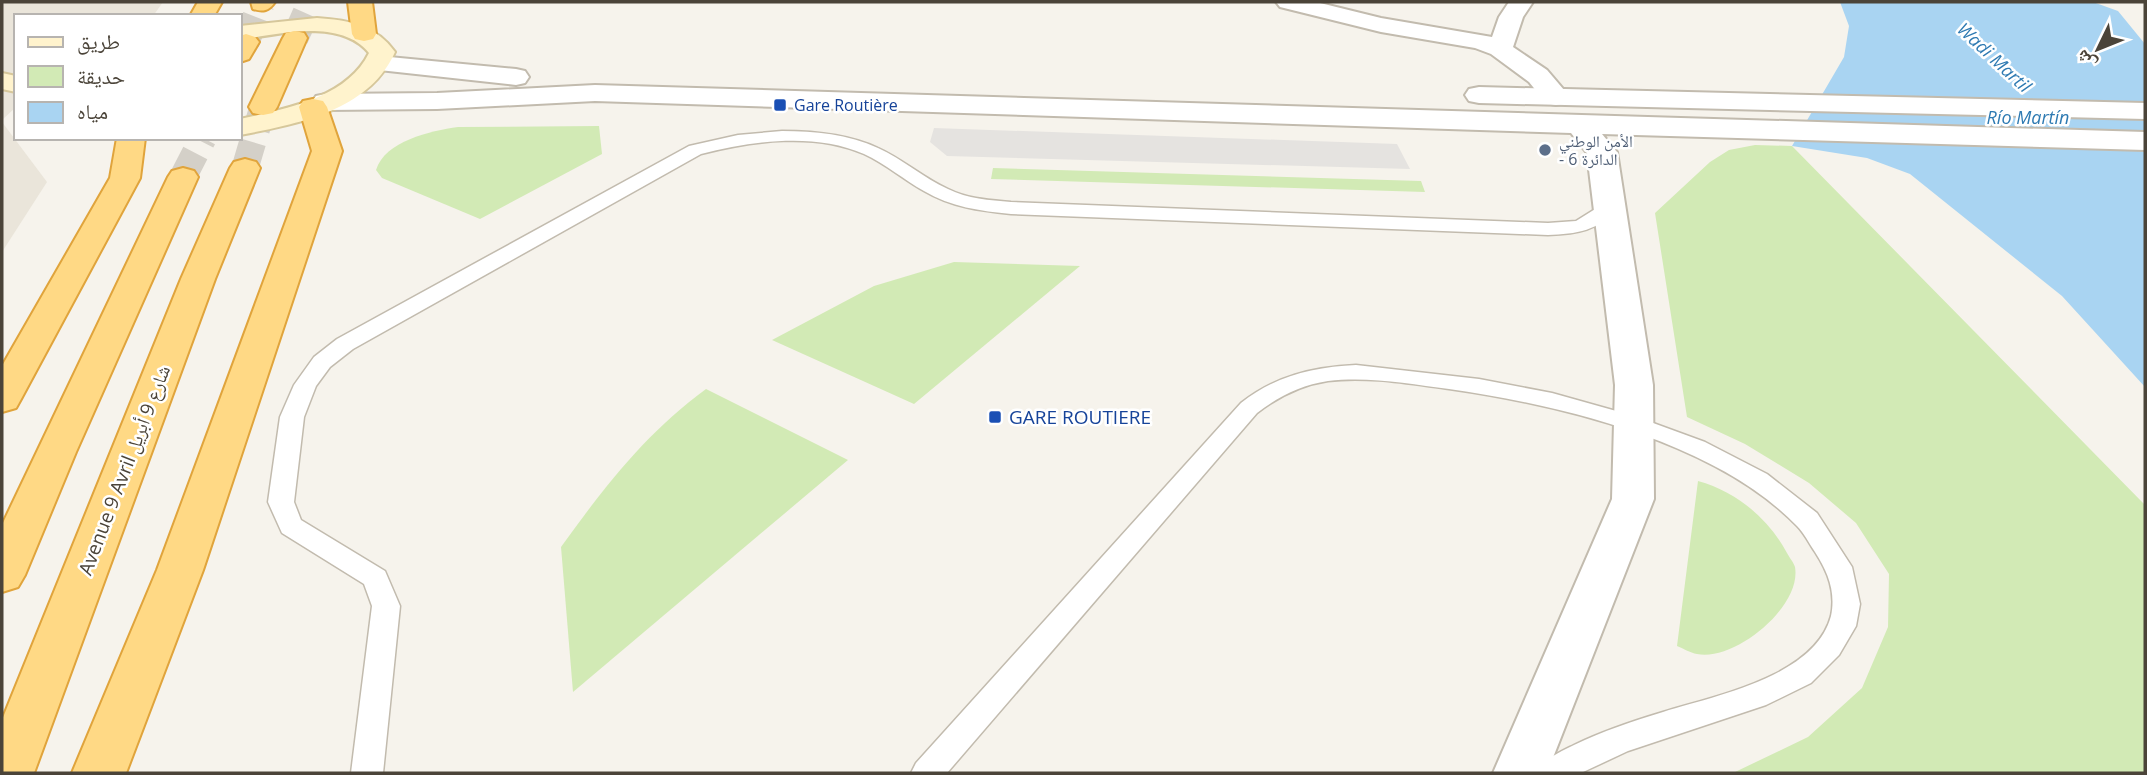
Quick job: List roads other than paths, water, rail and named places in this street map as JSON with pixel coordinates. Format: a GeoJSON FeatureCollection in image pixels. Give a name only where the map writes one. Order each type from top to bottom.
{"type":"FeatureCollection","features":[{"type":"Feature","properties":{"kind":"highway"},"geometry":{"type":"LineString","coordinates":[[360,2],[364,34]]}},
{"type":"Feature","properties":{"kind":"highway"},"geometry":{"type":"LineString","coordinates":[[263,107],[295,38]]}},
{"type":"Feature","properties":{"kind":"highway"},"geometry":{"type":"LineString","coordinates":[[99,773],[131,699],[180,570],[327,150],[319,104]]}},
{"type":"Feature","properties":{"kind":"highway"},"geometry":{"type":"LineString","coordinates":[[2,399],[125,178],[131,140]]}},
{"type":"Feature","properties":{"kind":"highway","name":"Avenue 9 Avril شارع 9 أبريل"},"geometry":{"type":"LineString","coordinates":[[7,773],[198,279],[245,168]]}},
{"type":"Feature","properties":{"kind":"highway"},"geometry":{"type":"LineString","coordinates":[[2,575],[55,452],[183,177]]}},
{"type":"Feature","properties":{"kind":"main road"},"geometry":{"type":"LineString","coordinates":[[242,43],[313,25],[350,29],[364,34],[377,42],[382,52],[379,64],[351,89],[319,104],[242,126]]}},
{"type":"Feature","properties":{"kind":"street"},"geometry":{"type":"LineString","coordinates":[[1288,2],[1381,25],[1480,41],[1500,49],[1538,76],[1602,152],[1634,385],[1633,499],[1520,773]]}},
{"type":"Feature","properties":{"kind":"street"},"geometry":{"type":"LineString","coordinates":[[1500,49],[1511,17],[1521,2]]}},
{"type":"Feature","properties":{"kind":"street"},"geometry":{"type":"LineString","coordinates":[[379,64],[508,77],[624,83],[1109,86],[1374,93]]}},
{"type":"Feature","properties":{"kind":"street"},"geometry":{"type":"LineString","coordinates":[[319,104],[634,94],[1568,111],[1744,100],[2145,111]]}},
{"type":"Feature","properties":{"kind":"street"},"geometry":{"type":"LineString","coordinates":[[1458,95],[1568,111],[1774,130],[2145,141]]}},
{"type":"Feature","properties":{"kind":"lane"},"geometry":{"type":"LineString","coordinates":[[367,773],[386,606],[374,578],[291,526],[281,502],[292,417],[304,385],[322,362],[345,344],[695,150],[747,138],[808,137],[847,142],[872,152],[954,198],[1011,208],[1548,229],[1576,228],[1596,221],[1608,207]]}},
{"type":"Feature","properties":{"kind":"lane"},"geometry":{"type":"LineString","coordinates":[[927,773],[1249,408],[1277,388],[1314,375],[1379,373],[1518,393],[1635,422],[1758,479],[1800,510],[1831,548],[1847,586],[1844,623],[1820,657],[1777,689],[1603,748],[1555,773]]}},
{"type":"Feature","properties":{"kind":"water","name":"Río Martín"},"geometry":{"type":"Polygon","coordinates":[[[1840,2],[2093,2],[2118,11],[2145,44],[2145,387],[2062,296],[1910,174],[1867,158],[1792,146],[1844,57],[1849,26],[1840,2]]]}},
{"type":"Feature","properties":{"kind":"tunnel"},"geometry":{"type":"LineString","coordinates":[[295,38],[311,2]]}},
{"type":"Feature","properties":{"kind":"tunnel"},"geometry":{"type":"LineString","coordinates":[[246,42],[261,4]]}},
{"type":"Feature","properties":{"kind":"tunnel"},"geometry":{"type":"LineString","coordinates":[[245,168],[263,107]]}},
{"type":"Feature","properties":{"kind":"tunnel"},"geometry":{"type":"LineString","coordinates":[[183,177],[202,140]]}},
{"type":"Feature","properties":{"kind":"place","name":"Gare Routière"},"geometry":{"type":"Point","coordinates":[780,105]}},
{"type":"Feature","properties":{"kind":"place","name":"الأمن الوطني - الدائرة 6"},"geometry":{"type":"Point","coordinates":[1545,150]}},
{"type":"Feature","properties":{"kind":"place","name":"GARE ROUTIERE"},"geometry":{"type":"Point","coordinates":[995,417]}},
{"type":"Feature","properties":{"kind":"water label","name":"Wadi Martil"},"geometry":{"type":"Point","coordinates":[1994,58]}}]}
